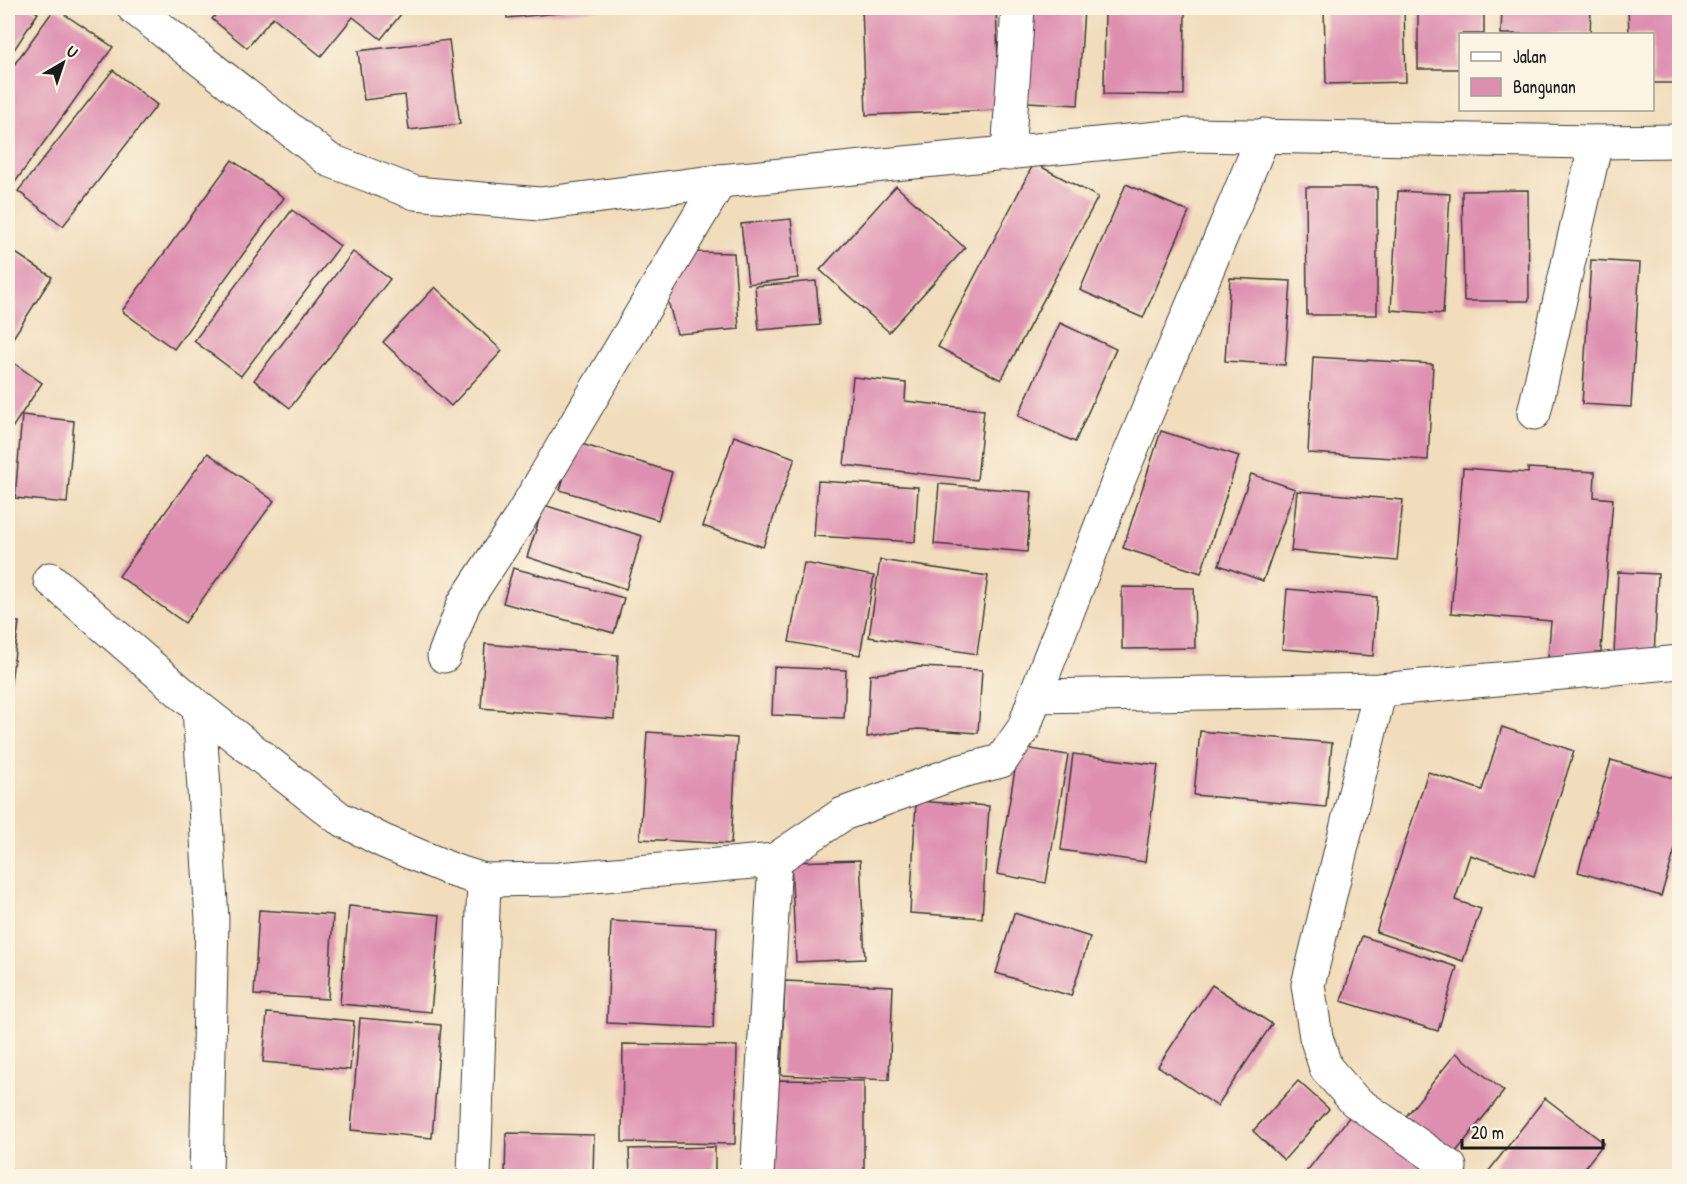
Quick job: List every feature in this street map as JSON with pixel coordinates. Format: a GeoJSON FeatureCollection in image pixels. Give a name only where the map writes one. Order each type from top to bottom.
{"type":"FeatureCollection","features":[{"type":"Feature","properties":{"kind":"street"},"geometry":{"type":"LineString","coordinates":[[134,8],[329,160],[415,193],[540,204],[720,181],[1189,135],[1596,142],[1680,141]]}},
{"type":"Feature","properties":{"kind":"street"},"geometry":{"type":"LineString","coordinates":[[1008,154],[1018,8]]}},
{"type":"Feature","properties":{"kind":"street"},"geometry":{"type":"LineString","coordinates":[[50,579],[199,708],[339,818],[383,841],[455,872],[484,880],[559,879],[775,860],[843,813],[958,772],[1001,760],[1024,728],[1119,479],[1264,135]]}},
{"type":"Feature","properties":{"kind":"street"},"geometry":{"type":"LineString","coordinates":[[1534,413],[1596,142]]}},
{"type":"Feature","properties":{"kind":"street"},"geometry":{"type":"LineString","coordinates":[[444,656],[464,603],[519,520],[720,181]]}},
{"type":"Feature","properties":{"kind":"street"},"geometry":{"type":"LineString","coordinates":[[1035,696],[1380,690],[1680,662]]}},
{"type":"Feature","properties":{"kind":"street"},"geometry":{"type":"LineString","coordinates":[[1380,690],[1308,985],[1316,1038],[1326,1068],[1355,1101],[1450,1167]]}},
{"type":"Feature","properties":{"kind":"street"},"geometry":{"type":"LineString","coordinates":[[199,708],[212,919],[206,1176]]}},
{"type":"Feature","properties":{"kind":"street"},"geometry":{"type":"LineString","coordinates":[[757,1176],[775,860]]}},
{"type":"Feature","properties":{"kind":"street"},"geometry":{"type":"LineString","coordinates":[[474,1176],[484,880]]}},
{"type":"Feature","properties":{"kind":"building"},"geometry":{"type":"Polygon","coordinates":[[[8,8],[30,8],[38,13],[8,59],[8,8]]]}},
{"type":"Feature","properties":{"kind":"building"},"geometry":{"type":"Polygon","coordinates":[[[55,8],[113,47],[8,192],[8,73],[55,8]]]}},
{"type":"Feature","properties":{"kind":"building"},"geometry":{"type":"Polygon","coordinates":[[[222,8],[406,8],[381,39],[353,17],[321,56],[273,17],[247,48],[212,19],[222,8]]]}},
{"type":"Feature","properties":{"kind":"building"},"geometry":{"type":"Polygon","coordinates":[[[506,8],[600,8],[600,9],[507,18],[506,8]]]}},
{"type":"Feature","properties":{"kind":"building"},"geometry":{"type":"Polygon","coordinates":[[[862,8],[996,8],[1000,110],[866,115],[862,8]]]}},
{"type":"Feature","properties":{"kind":"building"},"geometry":{"type":"Polygon","coordinates":[[[1032,8],[1084,8],[1078,105],[1028,102],[1032,8]]]}},
{"type":"Feature","properties":{"kind":"building"},"geometry":{"type":"Polygon","coordinates":[[[1105,8],[1185,8],[1184,95],[1104,94],[1105,8]]]}},
{"type":"Feature","properties":{"kind":"building"},"geometry":{"type":"Polygon","coordinates":[[[1324,8],[1404,8],[1406,82],[1326,84],[1324,8]]]}},
{"type":"Feature","properties":{"kind":"building"},"geometry":{"type":"Polygon","coordinates":[[[1418,8],[1484,8],[1484,33],[1459,33],[1459,69],[1418,69],[1418,8]]]}},
{"type":"Feature","properties":{"kind":"building"},"geometry":{"type":"Polygon","coordinates":[[[1502,8],[1591,8],[1590,33],[1501,33],[1502,8]]]}},
{"type":"Feature","properties":{"kind":"building"},"geometry":{"type":"Polygon","coordinates":[[[1628,8],[1680,8],[1680,83],[1654,83],[1654,33],[1629,33],[1628,8]]]}},
{"type":"Feature","properties":{"kind":"building"},"geometry":{"type":"Polygon","coordinates":[[[449,40],[460,124],[409,130],[405,95],[364,100],[358,51],[449,40]]]}},
{"type":"Feature","properties":{"kind":"building"},"geometry":{"type":"Polygon","coordinates":[[[113,70],[157,105],[63,226],[18,191],[113,70]]]}},
{"type":"Feature","properties":{"kind":"building"},"geometry":{"type":"Polygon","coordinates":[[[232,160],[284,198],[174,349],[122,311],[232,160]]]}},
{"type":"Feature","properties":{"kind":"building"},"geometry":{"type":"Polygon","coordinates":[[[1034,163],[1098,197],[1001,380],[938,347],[1034,163]]]}},
{"type":"Feature","properties":{"kind":"building"},"geometry":{"type":"Polygon","coordinates":[[[1126,184],[1189,212],[1143,318],[1080,290],[1126,184]]]}},
{"type":"Feature","properties":{"kind":"building"},"geometry":{"type":"Polygon","coordinates":[[[896,186],[965,248],[889,332],[820,270],[896,186]]]}},
{"type":"Feature","properties":{"kind":"building"},"geometry":{"type":"Polygon","coordinates":[[[1306,187],[1377,187],[1377,315],[1307,315],[1306,187]]]}},
{"type":"Feature","properties":{"kind":"building"},"geometry":{"type":"Polygon","coordinates":[[[1528,190],[1529,301],[1464,301],[1462,191],[1528,190]]]}},
{"type":"Feature","properties":{"kind":"building"},"geometry":{"type":"Polygon","coordinates":[[[1398,191],[1450,194],[1443,314],[1391,310],[1398,191]]]}},
{"type":"Feature","properties":{"kind":"building"},"geometry":{"type":"Polygon","coordinates":[[[292,210],[340,246],[241,376],[194,341],[292,210]]]}},
{"type":"Feature","properties":{"kind":"building"},"geometry":{"type":"Polygon","coordinates":[[[791,219],[798,278],[748,284],[741,224],[791,219]]]}},
{"type":"Feature","properties":{"kind":"building"},"geometry":{"type":"Polygon","coordinates":[[[8,248],[52,277],[11,341],[8,339],[8,248]]]}},
{"type":"Feature","properties":{"kind":"building"},"geometry":{"type":"Polygon","coordinates":[[[353,252],[390,279],[290,408],[254,380],[353,252]]]}},
{"type":"Feature","properties":{"kind":"building"},"geometry":{"type":"Polygon","coordinates":[[[690,252],[734,253],[739,329],[677,334],[665,290],[690,252]]]}},
{"type":"Feature","properties":{"kind":"building"},"geometry":{"type":"Polygon","coordinates":[[[1591,260],[1640,263],[1631,407],[1582,404],[1591,260]]]}},
{"type":"Feature","properties":{"kind":"building"},"geometry":{"type":"Polygon","coordinates":[[[1230,278],[1291,281],[1285,365],[1225,361],[1230,278]]]}},
{"type":"Feature","properties":{"kind":"building"},"geometry":{"type":"Polygon","coordinates":[[[816,281],[820,325],[759,330],[755,286],[816,281]]]}},
{"type":"Feature","properties":{"kind":"building"},"geometry":{"type":"Polygon","coordinates":[[[435,287],[502,351],[451,406],[383,342],[435,287]]]}},
{"type":"Feature","properties":{"kind":"building"},"geometry":{"type":"Polygon","coordinates":[[[1060,323],[1116,349],[1075,442],[1018,416],[1060,323]]]}},
{"type":"Feature","properties":{"kind":"building"},"geometry":{"type":"Polygon","coordinates":[[[1313,357],[1433,364],[1428,460],[1308,453],[1313,357]]]}},
{"type":"Feature","properties":{"kind":"building"},"geometry":{"type":"Polygon","coordinates":[[[8,359],[42,383],[8,434],[8,359]]]}},
{"type":"Feature","properties":{"kind":"building"},"geometry":{"type":"Polygon","coordinates":[[[853,377],[906,383],[905,401],[984,410],[977,480],[844,465],[853,377]]]}},
{"type":"Feature","properties":{"kind":"building"},"geometry":{"type":"Polygon","coordinates":[[[22,415],[74,421],[67,503],[15,498],[22,415]]]}},
{"type":"Feature","properties":{"kind":"building"},"geometry":{"type":"Polygon","coordinates":[[[1161,431],[1239,456],[1201,573],[1123,548],[1161,431]]]}},
{"type":"Feature","properties":{"kind":"building"},"geometry":{"type":"Polygon","coordinates":[[[734,436],[795,458],[763,547],[703,526],[734,436]]]}},
{"type":"Feature","properties":{"kind":"building"},"geometry":{"type":"Polygon","coordinates":[[[575,442],[672,472],[658,520],[560,490],[575,442]]]}},
{"type":"Feature","properties":{"kind":"building"},"geometry":{"type":"Polygon","coordinates":[[[208,453],[274,501],[185,623],[119,576],[208,453]]]}},
{"type":"Feature","properties":{"kind":"building"},"geometry":{"type":"Polygon","coordinates":[[[1463,468],[1528,473],[1528,468],[1595,472],[1594,497],[1613,499],[1600,663],[1548,658],[1551,621],[1451,613],[1463,468]]]}},
{"type":"Feature","properties":{"kind":"building"},"geometry":{"type":"Polygon","coordinates":[[[1251,474],[1295,489],[1263,581],[1219,565],[1251,474]]]}},
{"type":"Feature","properties":{"kind":"building"},"geometry":{"type":"Polygon","coordinates":[[[818,481],[918,487],[915,542],[814,536],[818,481]]]}},
{"type":"Feature","properties":{"kind":"building"},"geometry":{"type":"Polygon","coordinates":[[[939,484],[1032,492],[1027,552],[934,544],[939,484]]]}},
{"type":"Feature","properties":{"kind":"building"},"geometry":{"type":"Polygon","coordinates":[[[1297,491],[1403,500],[1397,561],[1291,551],[1297,491]]]}},
{"type":"Feature","properties":{"kind":"building"},"geometry":{"type":"Polygon","coordinates":[[[544,505],[642,536],[626,589],[527,557],[544,505]]]}},
{"type":"Feature","properties":{"kind":"building"},"geometry":{"type":"Polygon","coordinates":[[[880,560],[988,576],[977,654],[869,637],[880,560]]]}},
{"type":"Feature","properties":{"kind":"building"},"geometry":{"type":"Polygon","coordinates":[[[804,563],[874,576],[860,655],[789,642],[804,563]]]}},
{"type":"Feature","properties":{"kind":"building"},"geometry":{"type":"Polygon","coordinates":[[[513,568],[624,598],[614,633],[503,603],[513,568]]]}},
{"type":"Feature","properties":{"kind":"building"},"geometry":{"type":"Polygon","coordinates":[[[1618,572],[1658,574],[1654,657],[1614,654],[1618,572]]]}},
{"type":"Feature","properties":{"kind":"building"},"geometry":{"type":"Polygon","coordinates":[[[1122,587],[1194,588],[1195,648],[1122,649],[1122,587]]]}},
{"type":"Feature","properties":{"kind":"building"},"geometry":{"type":"Polygon","coordinates":[[[1287,589],[1377,597],[1373,656],[1282,649],[1287,589]]]}},
{"type":"Feature","properties":{"kind":"building"},"geometry":{"type":"Polygon","coordinates":[[[8,621],[19,622],[9,697],[8,697],[8,621]]]}},
{"type":"Feature","properties":{"kind":"building"},"geometry":{"type":"Polygon","coordinates":[[[485,644],[618,655],[614,719],[481,708],[485,644]]]}},
{"type":"Feature","properties":{"kind":"building"},"geometry":{"type":"Polygon","coordinates":[[[774,667],[846,670],[844,718],[772,715],[774,667]]]}},
{"type":"Feature","properties":{"kind":"building"},"geometry":{"type":"Polygon","coordinates":[[[920,667],[982,670],[978,733],[918,729],[867,737],[870,675],[920,667]]]}},
{"type":"Feature","properties":{"kind":"building"},"geometry":{"type":"Polygon","coordinates":[[[1502,727],[1574,751],[1534,876],[1470,855],[1455,900],[1481,909],[1463,961],[1376,932],[1428,772],[1482,790],[1502,727]]]}},
{"type":"Feature","properties":{"kind":"building"},"geometry":{"type":"Polygon","coordinates":[[[1200,731],[1332,743],[1326,807],[1194,795],[1200,731]]]}},
{"type":"Feature","properties":{"kind":"building"},"geometry":{"type":"Polygon","coordinates":[[[647,732],[737,738],[731,844],[640,839],[647,732]]]}},
{"type":"Feature","properties":{"kind":"building"},"geometry":{"type":"Polygon","coordinates":[[[1019,747],[1068,755],[1046,883],[997,874],[1019,747]]]}},
{"type":"Feature","properties":{"kind":"building"},"geometry":{"type":"Polygon","coordinates":[[[1073,754],[1158,765],[1145,862],[1061,850],[1073,754]]]}},
{"type":"Feature","properties":{"kind":"building"},"geometry":{"type":"Polygon","coordinates":[[[1611,760],[1680,780],[1680,833],[1661,896],[1578,872],[1611,760]]]}},
{"type":"Feature","properties":{"kind":"building"},"geometry":{"type":"Polygon","coordinates":[[[916,801],[989,806],[982,918],[910,913],[916,801]]]}},
{"type":"Feature","properties":{"kind":"building"},"geometry":{"type":"Polygon","coordinates":[[[860,860],[865,959],[796,962],[791,862],[860,860]]]}},
{"type":"Feature","properties":{"kind":"building"},"geometry":{"type":"Polygon","coordinates":[[[349,906],[440,915],[431,1012],[340,1004],[349,906]]]}},
{"type":"Feature","properties":{"kind":"building"},"geometry":{"type":"Polygon","coordinates":[[[259,910],[333,915],[328,999],[254,995],[259,910]]]}},
{"type":"Feature","properties":{"kind":"building"},"geometry":{"type":"Polygon","coordinates":[[[1014,913],[1090,937],[1071,996],[996,973],[1014,913]]]}},
{"type":"Feature","properties":{"kind":"building"},"geometry":{"type":"Polygon","coordinates":[[[611,921],[717,927],[713,1028],[607,1023],[611,921]]]}},
{"type":"Feature","properties":{"kind":"building"},"geometry":{"type":"Polygon","coordinates":[[[1362,936],[1457,967],[1438,1031],[1341,1001],[1362,936]]]}},
{"type":"Feature","properties":{"kind":"building"},"geometry":{"type":"Polygon","coordinates":[[[785,981],[893,986],[889,1080],[781,1075],[785,981]]]}},
{"type":"Feature","properties":{"kind":"building"},"geometry":{"type":"Polygon","coordinates":[[[1212,985],[1272,1024],[1217,1106],[1158,1066],[1212,985]]]}},
{"type":"Feature","properties":{"kind":"building"},"geometry":{"type":"Polygon","coordinates":[[[267,1013],[354,1021],[350,1070],[263,1062],[267,1013]]]}},
{"type":"Feature","properties":{"kind":"building"},"geometry":{"type":"Polygon","coordinates":[[[360,1018],[441,1025],[432,1138],[351,1130],[360,1018]]]}},
{"type":"Feature","properties":{"kind":"building"},"geometry":{"type":"Polygon","coordinates":[[[623,1044],[737,1046],[735,1144],[622,1142],[623,1044]]]}},
{"type":"Feature","properties":{"kind":"building"},"geometry":{"type":"Polygon","coordinates":[[[1456,1053],[1504,1091],[1452,1157],[1404,1119],[1456,1053]]]}},
{"type":"Feature","properties":{"kind":"building"},"geometry":{"type":"Polygon","coordinates":[[[772,1080],[864,1081],[864,1176],[771,1176],[772,1080]]]}},
{"type":"Feature","properties":{"kind":"building"},"geometry":{"type":"Polygon","coordinates":[[[1298,1081],[1329,1109],[1284,1160],[1253,1131],[1298,1081]]]}},
{"type":"Feature","properties":{"kind":"building"},"geometry":{"type":"Polygon","coordinates":[[[1545,1098],[1604,1143],[1578,1176],[1485,1176],[1545,1098]]]}},
{"type":"Feature","properties":{"kind":"building"},"geometry":{"type":"Polygon","coordinates":[[[1354,1111],[1424,1165],[1416,1176],[1303,1176],[1354,1111]]]}},
{"type":"Feature","properties":{"kind":"building"},"geometry":{"type":"Polygon","coordinates":[[[506,1133],[594,1135],[593,1176],[505,1176],[506,1133]]]}},
{"type":"Feature","properties":{"kind":"building"},"geometry":{"type":"Polygon","coordinates":[[[715,1147],[715,1176],[630,1176],[629,1149],[715,1147]]]}}]}
